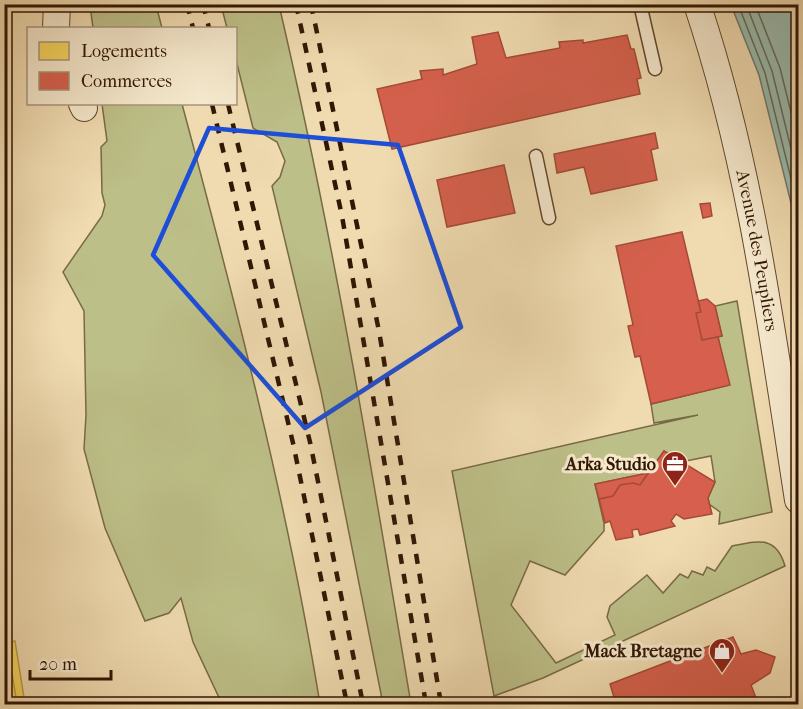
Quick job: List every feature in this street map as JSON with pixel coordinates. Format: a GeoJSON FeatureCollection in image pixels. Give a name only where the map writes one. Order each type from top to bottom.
{"type":"FeatureCollection","features":[{"type":"Feature","properties":{"kind":"street"},"geometry":{"type":"LineString","coordinates":[[56,27],[57,4]]}},
{"type":"Feature","properties":{"kind":"street","name":"Avenue des Peupliers"},"geometry":{"type":"LineString","coordinates":[[697,4],[717,71],[754,222],[798,500]]}},
{"type":"Feature","properties":{"kind":"lane"},"geometry":{"type":"LineString","coordinates":[[640,4],[655,69]]}},
{"type":"Feature","properties":{"kind":"lane"},"geometry":{"type":"LineString","coordinates":[[536,156],[549,218]]}},
{"type":"Feature","properties":{"kind":"highlighted area"},"geometry":{"type":"Polygon","coordinates":[[[209,128],[398,145],[461,327],[305,428],[153,255],[209,128]]]}},
{"type":"Feature","properties":{"kind":"green space"},"geometry":{"type":"Polygon","coordinates":[[[90,5],[156,5],[162,27],[93,27],[90,5]]]}},
{"type":"Feature","properties":{"kind":"green space"},"geometry":{"type":"Polygon","coordinates":[[[221,5],[279,5],[334,266],[411,704],[383,704],[321,392],[272,186],[280,177],[285,161],[277,142],[253,128],[237,64],[237,27],[227,27],[221,5]]]}},
{"type":"Feature","properties":{"kind":"green space"},"geometry":{"type":"Polygon","coordinates":[[[102,105],[182,105],[276,477],[320,704],[222,704],[193,642],[181,598],[169,613],[145,621],[105,528],[84,449],[86,415],[84,311],[63,272],[102,216],[105,205],[102,193],[101,147],[107,141],[102,105]]]}},
{"type":"Feature","properties":{"kind":"green space"},"geometry":{"type":"Polygon","coordinates":[[[737,301],[772,512],[719,524],[720,512],[709,504],[708,498],[715,482],[711,456],[681,462],[664,451],[648,473],[595,484],[604,531],[565,575],[530,561],[511,605],[556,663],[615,635],[607,617],[610,606],[647,575],[663,593],[680,574],[688,578],[692,571],[703,575],[707,567],[715,571],[732,546],[758,542],[765,542],[777,549],[785,566],[543,678],[494,696],[452,471],[698,415],[654,423],[651,404],[729,385],[718,337],[722,336],[715,306],[737,301]]]}},
{"type":"Feature","properties":{"kind":"water"},"geometry":{"type":"Polygon","coordinates":[[[731,5],[798,5],[798,231],[759,75],[731,5]]]}},
{"type":"Feature","properties":{"kind":"building: Logements"},"geometry":{"type":"Polygon","coordinates":[[[15,641],[25,704],[17,704],[7,643],[15,641]]]}},
{"type":"Feature","properties":{"kind":"building: Logements"},"geometry":{"type":"Polygon","coordinates":[[[4,643],[7,643],[17,704],[4,704],[4,643]]]}},
{"type":"Feature","properties":{"kind":"building: Commerces"},"geometry":{"type":"Polygon","coordinates":[[[498,32],[506,58],[560,48],[559,42],[583,40],[583,43],[627,35],[631,49],[634,49],[641,78],[637,79],[640,94],[392,149],[377,89],[422,79],[420,71],[443,69],[443,75],[477,64],[472,37],[498,32]]]}},
{"type":"Feature","properties":{"kind":"building: Commerces"},"geometry":{"type":"Polygon","coordinates":[[[655,133],[658,148],[651,150],[657,180],[591,194],[584,167],[557,173],[554,154],[655,133]]]}},
{"type":"Feature","properties":{"kind":"building: Commerces"},"geometry":{"type":"Polygon","coordinates":[[[504,165],[515,213],[447,227],[437,180],[504,165]]]}},
{"type":"Feature","properties":{"kind":"building: Commerces"},"geometry":{"type":"Polygon","coordinates":[[[710,203],[712,216],[703,218],[700,204],[710,203]]]}},
{"type":"Feature","properties":{"kind":"building: Commerces"},"geometry":{"type":"Polygon","coordinates":[[[682,232],[701,312],[696,313],[702,340],[718,337],[730,385],[651,404],[640,356],[635,357],[628,326],[633,325],[616,246],[682,232]]]}},
{"type":"Feature","properties":{"kind":"building: Commerces"},"geometry":{"type":"Polygon","coordinates":[[[707,299],[715,306],[722,336],[702,340],[696,313],[701,312],[698,301],[707,299]]]}},
{"type":"Feature","properties":{"kind":"building: Commerces"},"geometry":{"type":"Polygon","coordinates":[[[664,451],[715,482],[708,498],[712,514],[684,519],[676,514],[671,521],[675,526],[640,535],[638,529],[632,530],[633,537],[616,540],[610,521],[605,523],[599,499],[613,496],[620,485],[633,483],[640,485],[664,451]]]}},
{"type":"Feature","properties":{"kind":"building: Commerces"},"geometry":{"type":"Polygon","coordinates":[[[648,473],[640,485],[633,483],[620,485],[613,496],[599,499],[595,484],[648,473]]]}},
{"type":"Feature","properties":{"kind":"building: Commerces"},"geometry":{"type":"Polygon","coordinates":[[[733,637],[741,654],[756,650],[775,657],[770,673],[751,685],[758,703],[616,704],[610,684],[733,637]]]}},
{"type":"Feature","properties":{"kind":"railway"},"geometry":{"type":"LineString","coordinates":[[187,4],[193,27]]}},
{"type":"Feature","properties":{"kind":"railway"},"geometry":{"type":"LineString","coordinates":[[203,4],[209,27]]}},
{"type":"Feature","properties":{"kind":"railway"},"geometry":{"type":"LineString","coordinates":[[296,4],[342,216],[426,704]]}},
{"type":"Feature","properties":{"kind":"railway"},"geometry":{"type":"LineString","coordinates":[[311,4],[379,331],[441,704]]}},
{"type":"Feature","properties":{"kind":"railway"},"geometry":{"type":"LineString","coordinates":[[212,105],[293,443],[347,704]]}},
{"type":"Feature","properties":{"kind":"railway"},"geometry":{"type":"LineString","coordinates":[[228,105],[310,442],[363,704]]}},
{"type":"Feature","properties":{"kind":"place","name":"Arka Studio"},"geometry":{"type":"Point","coordinates":[675,487]}},
{"type":"Feature","properties":{"kind":"place","name":"Mack Bretagne"},"geometry":{"type":"Point","coordinates":[722,674]}}]}
